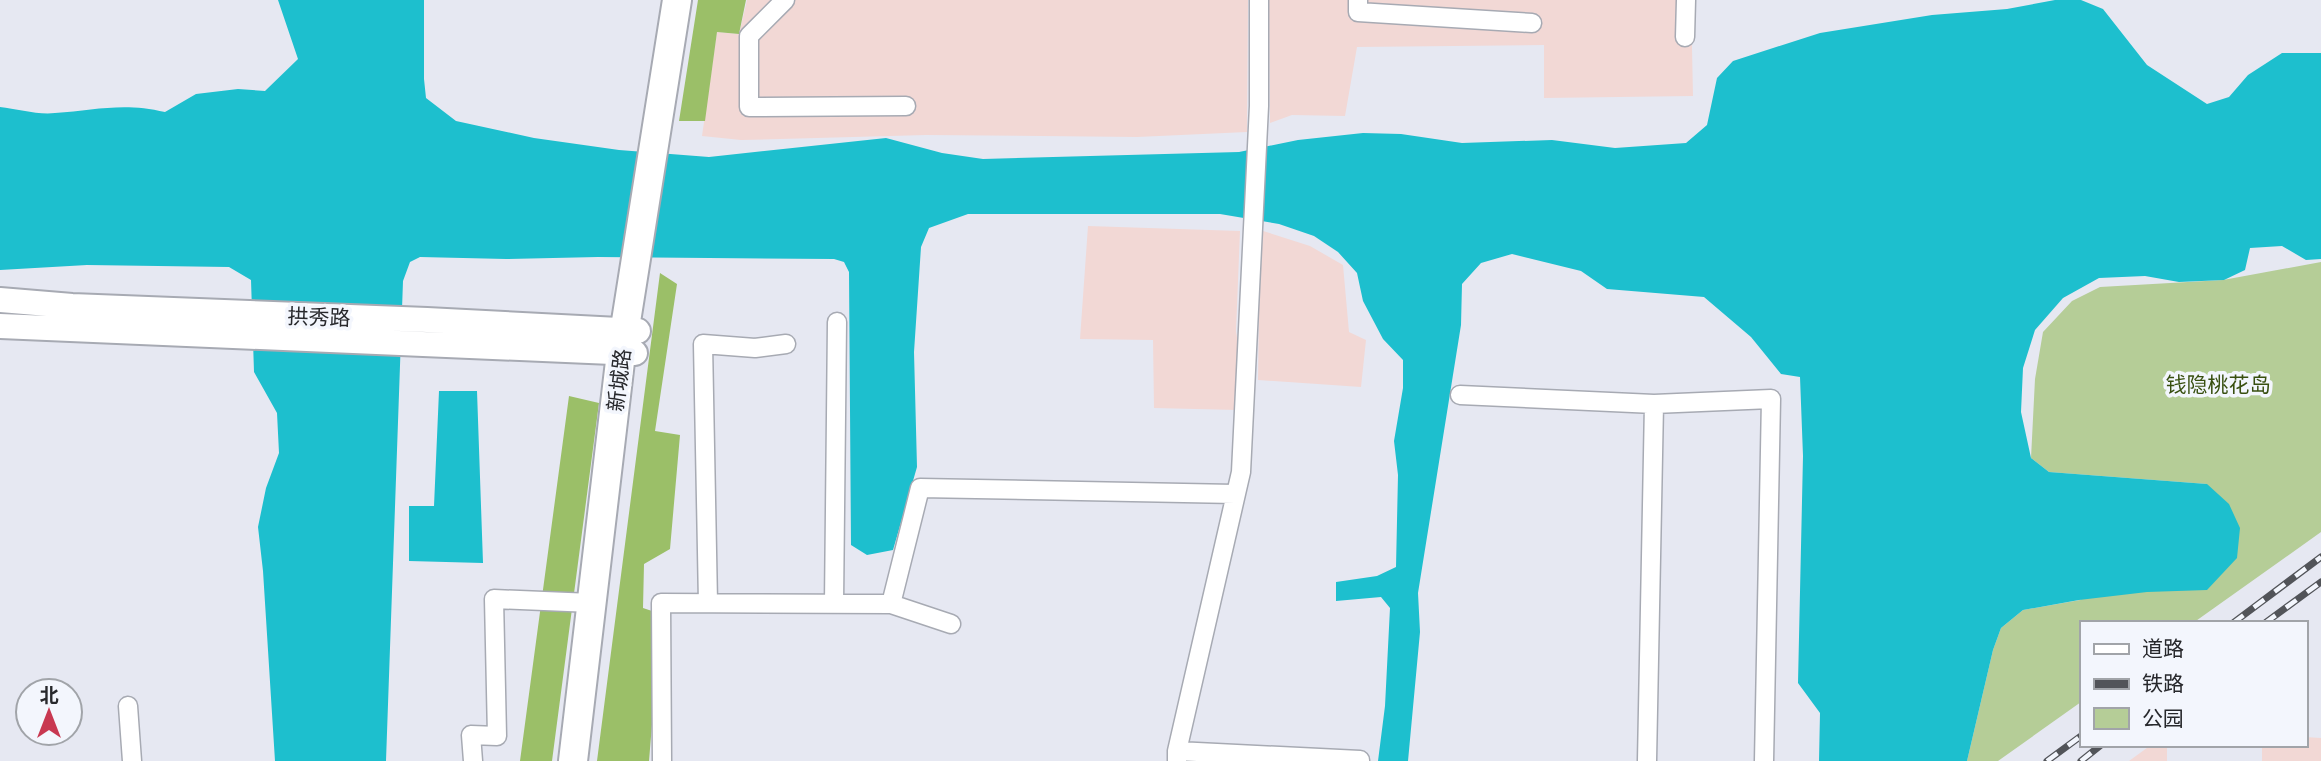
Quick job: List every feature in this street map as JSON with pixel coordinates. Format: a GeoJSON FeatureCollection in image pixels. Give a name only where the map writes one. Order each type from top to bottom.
{"type":"FeatureCollection","features":[{"type":"Feature","properties":{"kind":"main road","name":"新城路"},"geometry":{"type":"LineString","coordinates":[[573,761],[592,603],[659,145],[677,0]]}},
{"type":"Feature","properties":{"kind":"main road","name":"新城路"},"geometry":{"type":"LineString","coordinates":[[659,145],[689,0]]}},
{"type":"Feature","properties":{"kind":"main road","name":"拱秀路"},"geometry":{"type":"LineString","coordinates":[[0,300],[427,345],[630,342]]}},
{"type":"Feature","properties":{"kind":"main road","name":"拱秀路"},"geometry":{"type":"LineString","coordinates":[[0,326],[427,320],[630,342]]}},
{"type":"Feature","properties":{"kind":"main road","name":"新城路"},"geometry":{"type":"LineString","coordinates":[[584,761],[630,342]]}},
{"type":"Feature","properties":{"kind":"street"},"geometry":{"type":"LineString","coordinates":[[785,0],[749,36],[748,107],[906,106]]}},
{"type":"Feature","properties":{"kind":"street"},"geometry":{"type":"LineString","coordinates":[[1259,0],[1258,120],[1241,472],[1177,756],[1360,760]]}},
{"type":"Feature","properties":{"kind":"street"},"geometry":{"type":"LineString","coordinates":[[1358,0],[1358,12],[1532,23]]}},
{"type":"Feature","properties":{"kind":"street"},"geometry":{"type":"LineString","coordinates":[[1685,37],[1686,0]]}},
{"type":"Feature","properties":{"kind":"street"},"geometry":{"type":"LineString","coordinates":[[834,604],[837,322]]}},
{"type":"Feature","properties":{"kind":"street"},"geometry":{"type":"LineString","coordinates":[[708,603],[703,344],[755,348],[786,344]]}},
{"type":"Feature","properties":{"kind":"street"},"geometry":{"type":"LineString","coordinates":[[1460,395],[1654,404],[1771,399],[1764,761]]}},
{"type":"Feature","properties":{"kind":"street"},"geometry":{"type":"LineString","coordinates":[[1647,761],[1654,404]]}},
{"type":"Feature","properties":{"kind":"street"},"geometry":{"type":"LineString","coordinates":[[891,604],[920,488],[1235,494]]}},
{"type":"Feature","properties":{"kind":"street"},"geometry":{"type":"LineString","coordinates":[[473,761],[471,735],[497,736],[494,599],[592,603]]}},
{"type":"Feature","properties":{"kind":"street"},"geometry":{"type":"LineString","coordinates":[[662,761],[661,603],[891,604],[951,624]]}},
{"type":"Feature","properties":{"kind":"street"},"geometry":{"type":"LineString","coordinates":[[128,706],[132,761]]}},
{"type":"Feature","properties":{"kind":"shaded area"},"geometry":{"type":"Polygon","coordinates":[[[747,0],[1248,0],[1247,132],[1137,137],[926,135],[741,140],[702,136],[717,32],[739,34],[747,0]]]}},
{"type":"Feature","properties":{"kind":"shaded area"},"geometry":{"type":"Polygon","coordinates":[[[1269,0],[1691,0],[1693,96],[1544,98],[1544,45],[1357,47],[1345,116],[1292,115],[1270,123],[1269,0]]]}},
{"type":"Feature","properties":{"kind":"shaded area"},"geometry":{"type":"Polygon","coordinates":[[[1088,226],[1240,231],[1236,331],[1241,363],[1237,410],[1154,408],[1153,340],[1080,339],[1088,226]]]}},
{"type":"Feature","properties":{"kind":"shaded area"},"geometry":{"type":"Polygon","coordinates":[[[1260,230],[1310,246],[1343,265],[1349,332],[1366,340],[1361,387],[1258,380],[1260,230]]]}},
{"type":"Feature","properties":{"kind":"shaded area"},"geometry":{"type":"Polygon","coordinates":[[[2307,737],[2321,738],[2321,761],[2262,761],[2262,747],[2307,747],[2307,737]]]}},
{"type":"Feature","properties":{"kind":"shaded area"},"geometry":{"type":"Polygon","coordinates":[[[2148,747],[2167,747],[2167,761],[2129,761],[2148,747]]]}},
{"type":"Feature","properties":{"kind":"green space"},"geometry":{"type":"Polygon","coordinates":[[[698,0],[746,0],[739,34],[717,32],[705,121],[679,121],[698,0]]]}},
{"type":"Feature","properties":{"kind":"green space","name":"钱隐桃花岛"},"geometry":{"type":"Polygon","coordinates":[[[2321,262],[2321,532],[2196,621],[2080,621],[2080,703],[1998,761],[1967,761],[1993,650],[2001,628],[2023,610],[2080,600],[2207,484],[2049,472],[2031,458],[2035,379],[2043,332],[2072,301],[2100,287],[2223,280],[2321,262]]]}},
{"type":"Feature","properties":{"kind":"green space"},"geometry":{"type":"Polygon","coordinates":[[[660,273],[677,284],[655,431],[680,435],[670,549],[644,564],[643,608],[661,614],[649,761],[597,761],[660,273]]]}},
{"type":"Feature","properties":{"kind":"green space"},"geometry":{"type":"Polygon","coordinates":[[[569,396],[599,403],[552,761],[520,761],[569,396]]]}},
{"type":"Feature","properties":{"kind":"water"},"geometry":{"type":"Polygon","coordinates":[[[278,0],[424,0],[426,98],[456,121],[534,138],[619,150],[709,157],[886,138],[942,153],[983,159],[1239,152],[1298,140],[1363,133],[1401,134],[1462,143],[1552,140],[1615,148],[1686,143],[1707,125],[1717,78],[1733,61],[1820,33],[1932,15],[2007,9],[2055,0],[2081,0],[2103,9],[2147,65],[2207,104],[2229,97],[2248,75],[2282,53],[2321,53],[2321,259],[2306,260],[2282,246],[2250,248],[2245,270],[2224,280],[2179,282],[2145,276],[2099,278],[2063,298],[2035,330],[2023,368],[2021,412],[2031,458],[2049,472],[2207,484],[2229,504],[2240,528],[2237,558],[2207,590],[2147,592],[2023,610],[2001,628],[1993,650],[1967,761],[1819,761],[1820,713],[1798,683],[1803,456],[1800,377],[1781,374],[1751,337],[1704,297],[1607,289],[1581,271],[1512,254],[1481,263],[1462,284],[1461,325],[1418,593],[1420,632],[1408,761],[1378,761],[1385,706],[1390,608],[1381,597],[1336,601],[1336,582],[1377,576],[1396,567],[1398,475],[1394,441],[1403,388],[1403,360],[1383,339],[1363,301],[1357,273],[1338,252],[1314,236],[1279,224],[1220,214],[968,214],[929,228],[921,247],[914,352],[917,467],[893,550],[867,555],[851,545],[849,272],[844,262],[834,259],[420,257],[410,262],[403,281],[386,761],[275,761],[258,527],[266,488],[279,453],[277,413],[254,372],[251,280],[229,267],[87,265],[0,270],[0,107],[35,113],[123,107],[165,112],[196,94],[238,89],[265,91],[298,59],[278,0]]]}},
{"type":"Feature","properties":{"kind":"water"},"geometry":{"type":"Polygon","coordinates":[[[439,391],[477,391],[483,563],[409,561],[409,506],[434,506],[439,391]]]}},
{"type":"Feature","properties":{"kind":"railway"},"geometry":{"type":"LineString","coordinates":[[2236,621],[2321,557]]}},
{"type":"Feature","properties":{"kind":"railway"},"geometry":{"type":"LineString","coordinates":[[2268,621],[2321,582]]}},
{"type":"Feature","properties":{"kind":"railway"},"geometry":{"type":"LineString","coordinates":[[2047,761],[2080,737]]}},
{"type":"Feature","properties":{"kind":"railway"},"geometry":{"type":"LineString","coordinates":[[2081,761],[2098,747]]}}]}
